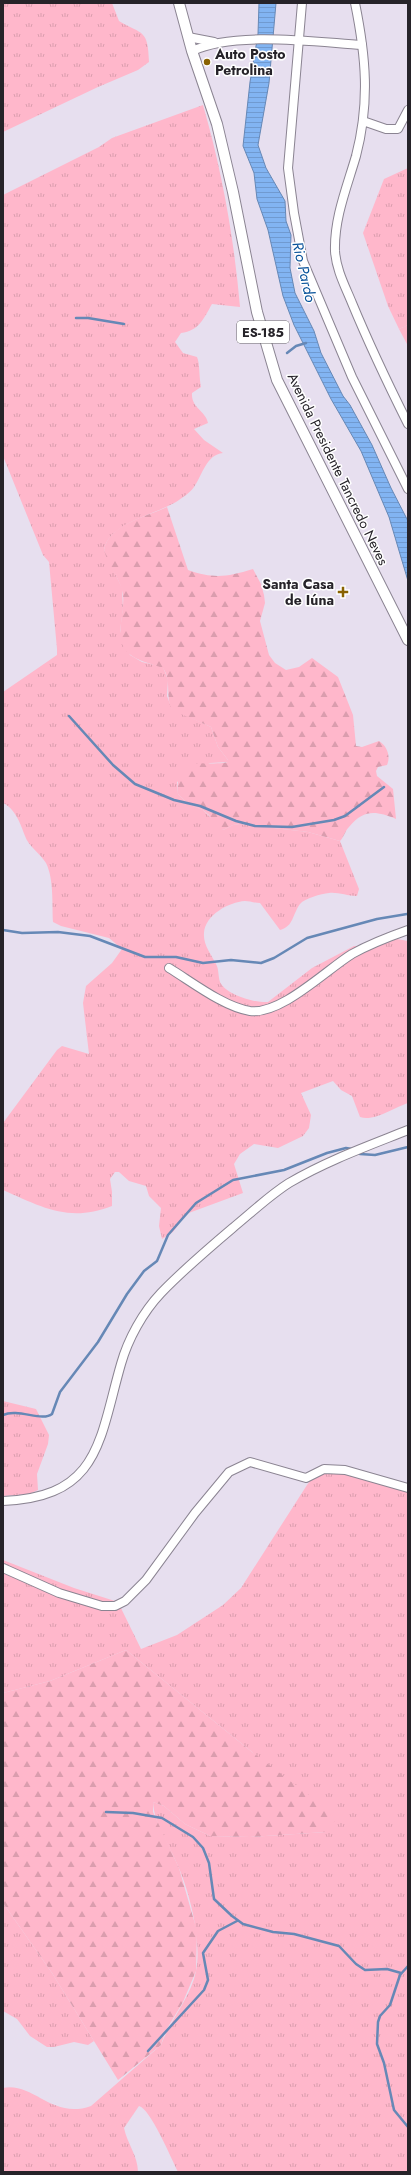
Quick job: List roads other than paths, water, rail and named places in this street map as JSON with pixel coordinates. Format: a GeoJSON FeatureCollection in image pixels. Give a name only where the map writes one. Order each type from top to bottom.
{"type":"FeatureCollection","features":[{"type":"Feature","properties":{"kind":"main road","name":"Avenida Presidente Tancredo Neves"},"geometry":{"type":"LineString","coordinates":[[179,3],[192,51],[217,124],[235,199],[257,312],[277,380],[408,640]]}},
{"type":"Feature","properties":{"kind":"street"},"geometry":{"type":"LineString","coordinates":[[302,3],[300,42],[288,168],[303,261],[352,377],[408,488]]}},
{"type":"Feature","properties":{"kind":"street"},"geometry":{"type":"LineString","coordinates":[[355,3],[362,45],[366,97],[363,121],[336,229],[335,251],[337,265],[371,350],[408,424]]}},
{"type":"Feature","properties":{"kind":"street"},"geometry":{"type":"LineString","coordinates":[[188,37],[217,42],[245,40],[362,45]]}},
{"type":"Feature","properties":{"kind":"street"},"geometry":{"type":"LineString","coordinates":[[192,51],[217,42]]}},
{"type":"Feature","properties":{"kind":"street"},"geometry":{"type":"LineString","coordinates":[[363,121],[386,129],[398,129],[408,110]]}},
{"type":"Feature","properties":{"kind":"street"},"geometry":{"type":"LineString","coordinates":[[169,968],[239,1008],[257,1011],[266,1010],[288,999],[351,955],[372,943],[408,930]]}},
{"type":"Feature","properties":{"kind":"street"},"geometry":{"type":"LineString","coordinates":[[3,1501],[44,1496],[68,1485],[80,1474],[92,1458],[104,1431],[121,1362],[133,1334],[146,1311],[171,1283],[246,1216],[289,1183],[363,1148],[408,1130]]}},
{"type":"Feature","properties":{"kind":"street"},"geometry":{"type":"LineString","coordinates":[[3,1568],[59,1593],[102,1606],[115,1606],[125,1601],[146,1580],[195,1513],[228,1472],[240,1465],[250,1462],[306,1478],[324,1468],[345,1470],[408,1488]]}},
{"type":"Feature","properties":{"kind":"water"},"geometry":{"type":"Polygon","coordinates":[[[259,3],[276,3],[269,83],[258,145],[266,168],[285,201],[286,221],[291,235],[290,268],[295,293],[314,331],[321,353],[343,396],[350,405],[372,445],[391,488],[408,521],[408,581],[389,517],[361,451],[331,399],[294,325],[283,296],[268,230],[257,199],[254,173],[243,146],[250,82],[258,34],[259,3]]]}},
{"type":"Feature","properties":{"kind":"waterway"},"geometry":{"type":"LineString","coordinates":[[76,318],[88,318],[124,324]]}},
{"type":"Feature","properties":{"kind":"waterway"},"geometry":{"type":"LineString","coordinates":[[287,353],[296,346],[306,343]]}},
{"type":"Feature","properties":{"kind":"waterway"},"geometry":{"type":"LineString","coordinates":[[69,716],[113,765],[135,784],[174,800],[200,806],[236,821],[255,826],[292,827],[334,820],[345,816],[384,787]]}},
{"type":"Feature","properties":{"kind":"waterway"},"geometry":{"type":"LineString","coordinates":[[3,930],[22,933],[58,932],[90,936],[145,957],[176,957],[203,963],[231,960],[261,963],[274,958],[307,938],[377,919],[407,914]]}},
{"type":"Feature","properties":{"kind":"waterway"},"geometry":{"type":"LineString","coordinates":[[360,1154],[375,1155],[408,1147]]}},
{"type":"Feature","properties":{"kind":"waterway"},"geometry":{"type":"LineString","coordinates":[[3,1415],[16,1413],[42,1417],[52,1414],[60,1392],[98,1342],[127,1294],[144,1271],[157,1261],[168,1235],[196,1203],[233,1180],[284,1170],[327,1153],[346,1148],[352,1149]]}},
{"type":"Feature","properties":{"kind":"waterway"},"geometry":{"type":"LineString","coordinates":[[106,1812],[133,1813],[162,1818],[193,1837],[203,1848],[209,1863],[214,1899],[243,1924],[273,1932],[294,1934],[339,1946],[356,1964],[365,1970],[387,1969],[401,1973]]}},
{"type":"Feature","properties":{"kind":"waterway"},"geometry":{"type":"LineString","coordinates":[[148,2051],[204,1990],[208,1980],[203,1953],[218,1931],[237,1921]]}},
{"type":"Feature","properties":{"kind":"waterway"},"geometry":{"type":"LineString","coordinates":[[408,1966],[400,1975],[390,2005],[380,2016],[378,2022],[377,2044],[384,2063],[394,2110],[408,2127]]}},
{"type":"Feature","properties":{"kind":"place","name":"Auto Posto Petrolina"},"geometry":{"type":"Point","coordinates":[207,62]}},
{"type":"Feature","properties":{"kind":"place","name":"Santa Casa de Iúna"},"geometry":{"type":"Point","coordinates":[343,592]}},
{"type":"Feature","properties":{"kind":"water label","name":"Rio Pardo"},"geometry":{"type":"Point","coordinates":[304,272]}}]}
